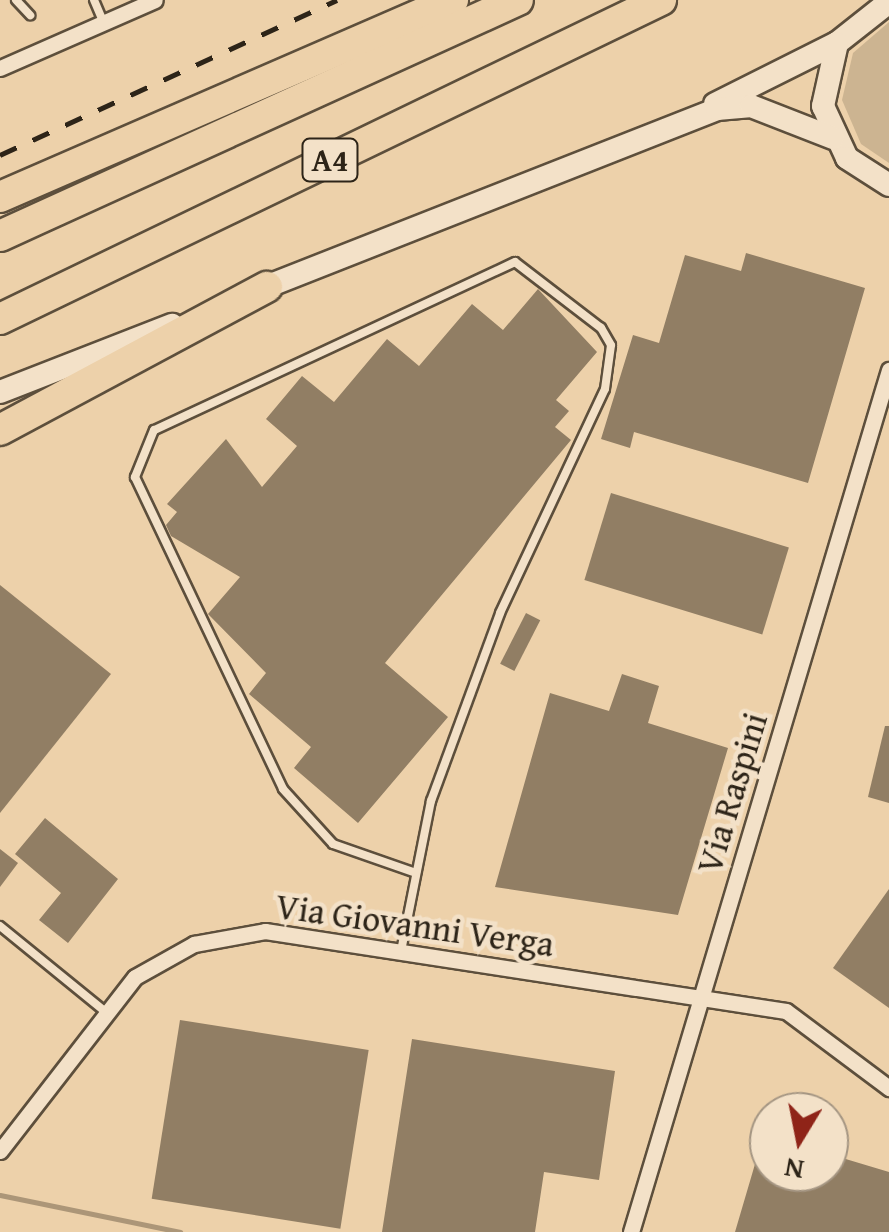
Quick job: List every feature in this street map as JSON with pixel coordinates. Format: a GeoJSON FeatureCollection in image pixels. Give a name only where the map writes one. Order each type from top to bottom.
{"type":"FeatureCollection","features":[{"type":"Feature","properties":{"kind":"highway"},"geometry":{"type":"LineString","coordinates":[[0,197],[453,0]]}},
{"type":"Feature","properties":{"kind":"highway","name":"A4"},"geometry":{"type":"LineString","coordinates":[[0,236],[518,0]]}},
{"type":"Feature","properties":{"kind":"highway","name":"A4"},"geometry":{"type":"LineString","coordinates":[[0,319],[660,0]]}},
{"type":"Feature","properties":{"kind":"highway"},"geometry":{"type":"LineString","coordinates":[[0,430],[266,287]]}},
{"type":"Feature","properties":{"kind":"main road"},"geometry":{"type":"LineString","coordinates":[[0,392],[682,120],[837,43],[889,2]]}},
{"type":"Feature","properties":{"kind":"main road"},"geometry":{"type":"LineString","coordinates":[[833,138],[824,90],[837,43]]}},
{"type":"Feature","properties":{"kind":"main road"},"geometry":{"type":"LineString","coordinates":[[682,120],[751,106],[833,138],[889,186]]}},
{"type":"Feature","properties":{"kind":"street"},"geometry":{"type":"LineString","coordinates":[[0,68],[155,0]]}},
{"type":"Feature","properties":{"kind":"street","name":"Via Raspini"},"geometry":{"type":"LineString","coordinates":[[632,1232],[889,370]]}},
{"type":"Feature","properties":{"kind":"street","name":"Via Giovanni Verga"},"geometry":{"type":"LineString","coordinates":[[0,1151],[106,1012],[166,954],[225,935],[265,931],[786,1011],[889,1088]]}},
{"type":"Feature","properties":{"kind":"lane"},"geometry":{"type":"LineString","coordinates":[[16,0],[30,15]]}},
{"type":"Feature","properties":{"kind":"lane"},"geometry":{"type":"LineString","coordinates":[[94,0],[104,23]]}},
{"type":"Feature","properties":{"kind":"lane"},"geometry":{"type":"LineString","coordinates":[[401,950],[431,801],[500,613],[605,389],[611,345],[601,328],[515,262],[154,430],[135,478],[284,789],[333,844],[416,873]]}},
{"type":"Feature","properties":{"kind":"lane"},"geometry":{"type":"LineString","coordinates":[[0,926],[106,1012]]}},
{"type":"Feature","properties":{"kind":"shaded area"},"geometry":{"type":"Polygon","coordinates":[[[889,22],[889,163],[861,144],[842,100],[853,53],[889,22]]]}},
{"type":"Feature","properties":{"kind":"building"},"geometry":{"type":"Polygon","coordinates":[[[746,253],[865,288],[808,483],[634,432],[630,448],[601,439],[633,335],[659,343],[685,255],[741,271],[746,253]]]}},
{"type":"Feature","properties":{"kind":"building"},"geometry":{"type":"Polygon","coordinates":[[[538,289],[597,352],[556,400],[569,411],[555,427],[571,440],[385,663],[448,717],[358,823],[294,768],[311,747],[249,694],[266,673],[208,614],[240,577],[171,536],[166,525],[177,512],[167,504],[226,439],[262,487],[297,446],[266,419],[302,376],[334,402],[387,339],[419,366],[472,304],[503,330],[538,289]]]}},
{"type":"Feature","properties":{"kind":"building"},"geometry":{"type":"Polygon","coordinates":[[[611,493],[789,547],[762,634],[584,580],[611,493]]]}},
{"type":"Feature","properties":{"kind":"building"},"geometry":{"type":"Polygon","coordinates":[[[0,585],[111,674],[0,813],[0,585]]]}},
{"type":"Feature","properties":{"kind":"building"},"geometry":{"type":"Polygon","coordinates":[[[526,613],[540,620],[514,671],[500,664],[526,613]]]}},
{"type":"Feature","properties":{"kind":"building"},"geometry":{"type":"Polygon","coordinates":[[[622,674],[659,686],[648,723],[728,748],[678,915],[495,887],[550,693],[609,711],[622,674]]]}},
{"type":"Feature","properties":{"kind":"building"},"geometry":{"type":"Polygon","coordinates":[[[885,726],[889,726],[889,803],[868,797],[885,726]]]}},
{"type":"Feature","properties":{"kind":"building"},"geometry":{"type":"Polygon","coordinates":[[[45,818],[118,879],[68,943],[39,920],[61,893],[15,854],[45,818]]]}},
{"type":"Feature","properties":{"kind":"building"},"geometry":{"type":"Polygon","coordinates":[[[0,849],[18,863],[0,887],[0,849]]]}},
{"type":"Feature","properties":{"kind":"building"},"geometry":{"type":"Polygon","coordinates":[[[889,889],[889,1008],[833,968],[889,889]]]}},
{"type":"Feature","properties":{"kind":"building"},"geometry":{"type":"Polygon","coordinates":[[[180,1020],[369,1050],[340,1229],[152,1199],[180,1020]]]}},
{"type":"Feature","properties":{"kind":"building"},"geometry":{"type":"Polygon","coordinates":[[[412,1039],[615,1071],[599,1180],[544,1172],[535,1232],[382,1232],[412,1039]]]}},
{"type":"Feature","properties":{"kind":"building"},"geometry":{"type":"Polygon","coordinates":[[[849,1160],[889,1172],[889,1232],[735,1232],[749,1184],[749,1192],[849,1192],[849,1160]]]}},
{"type":"Feature","properties":{"kind":"waterway"},"geometry":{"type":"LineString","coordinates":[[0,1195],[180,1232]]}},
{"type":"Feature","properties":{"kind":"railway"},"geometry":{"type":"LineString","coordinates":[[0,155],[337,0]]}}]}
